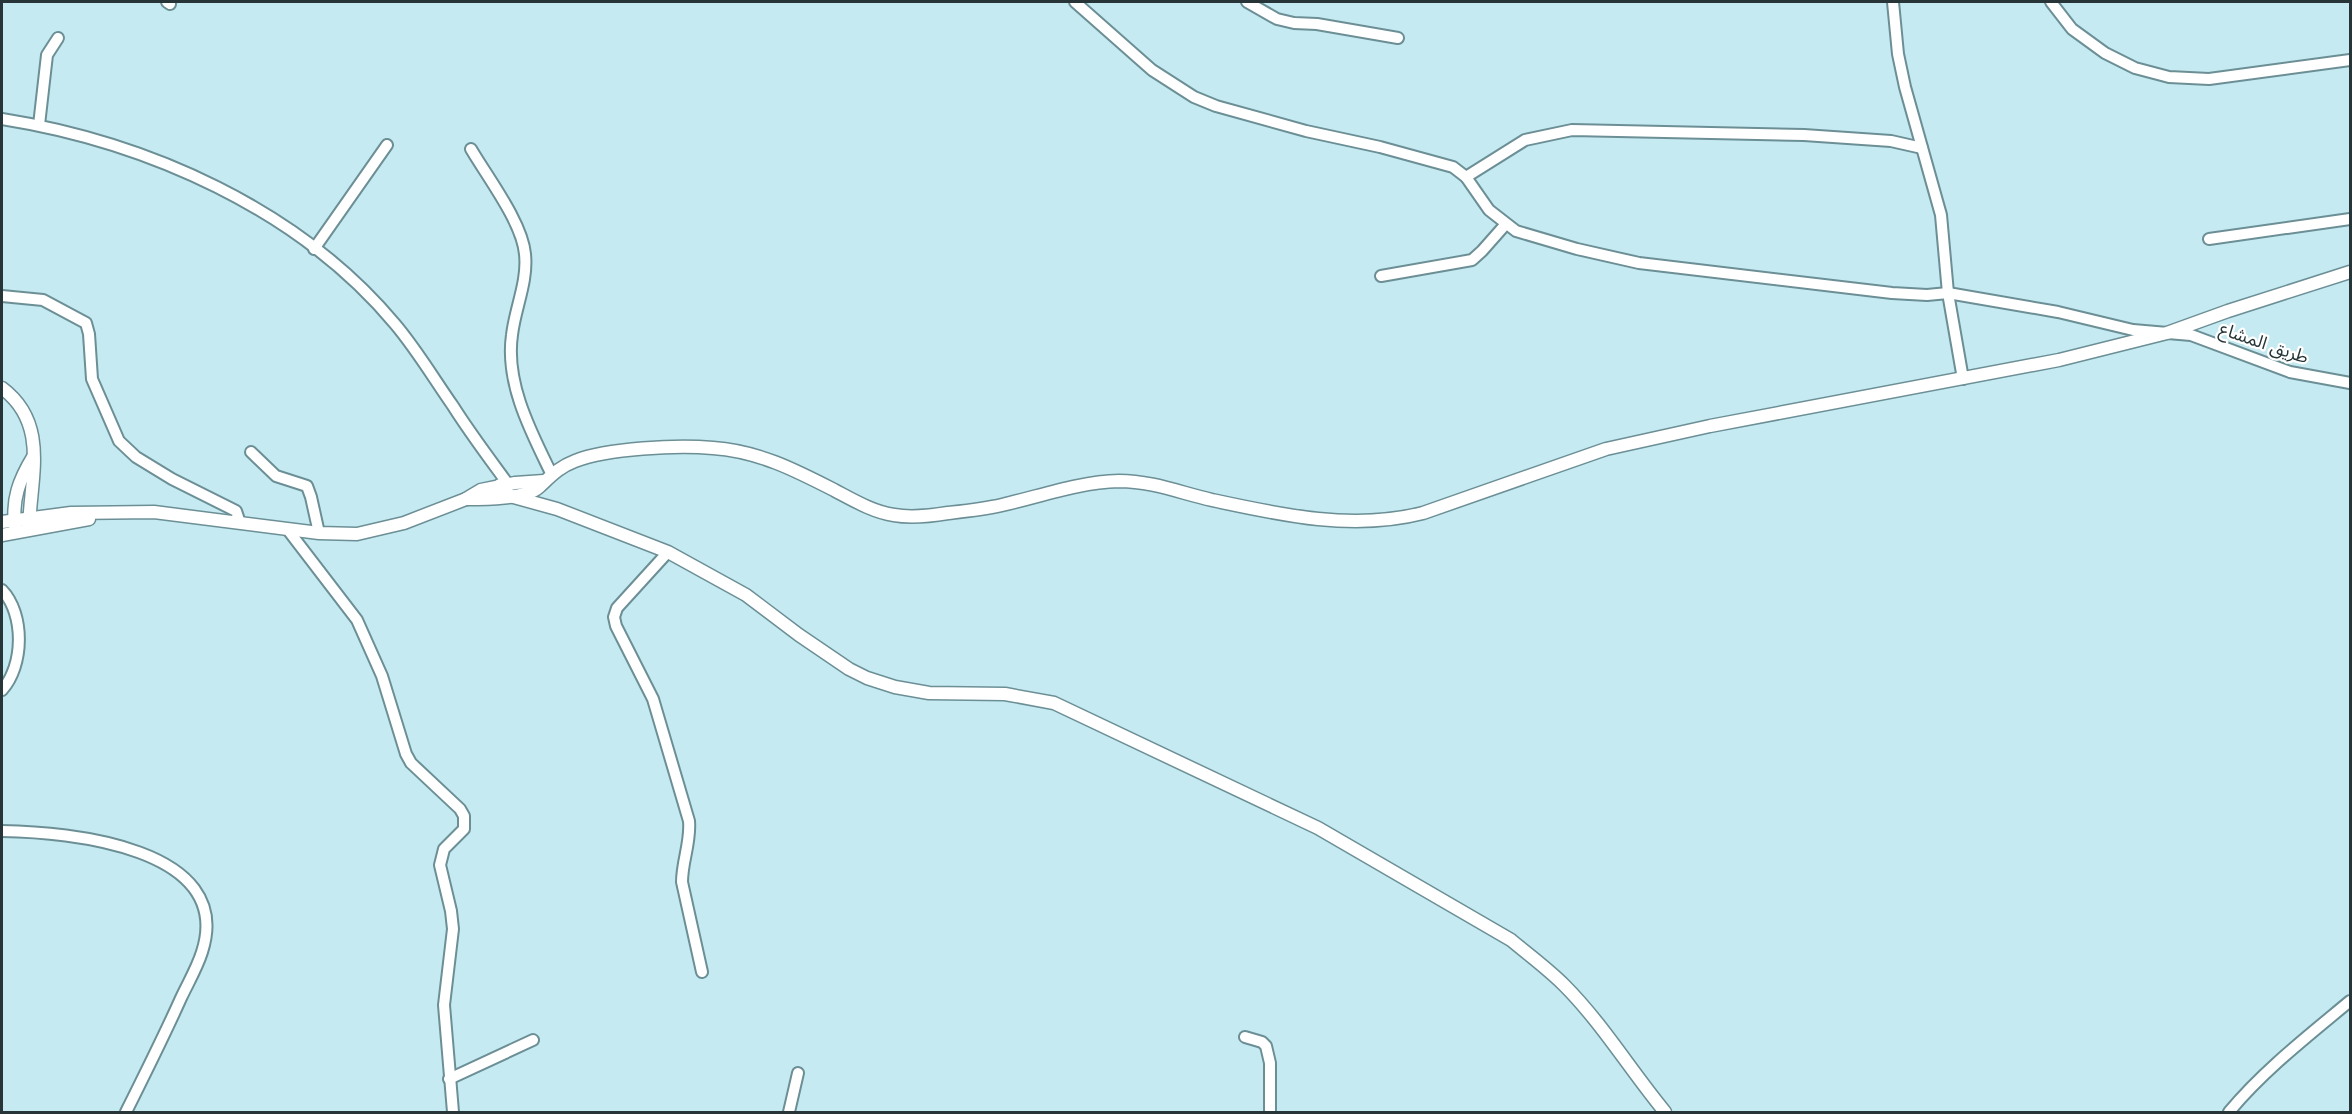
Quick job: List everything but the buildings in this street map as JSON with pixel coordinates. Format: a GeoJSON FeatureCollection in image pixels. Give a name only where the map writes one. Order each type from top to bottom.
{"type":"FeatureCollection","features":[{"type":"Feature","properties":{"kind":"street"},"geometry":{"type":"LineString","coordinates":[[1075,2],[1152,70],[1194,97],[1216,106],[1295,128],[1453,167],[1466,177],[1489,210],[1505,225],[1472,260],[1381,276]]}},
{"type":"Feature","properties":{"kind":"street"},"geometry":{"type":"LineString","coordinates":[[1247,2],[1277,19],[1398,38]]}},
{"type":"Feature","properties":{"kind":"street"},"geometry":{"type":"LineString","coordinates":[[1893,2],[1898,54],[1941,216],[1948,293],[1963,379]]}},
{"type":"Feature","properties":{"kind":"street"},"geometry":{"type":"LineString","coordinates":[[2051,2],[2072,29],[2105,53],[2135,68],[2169,77],[2209,79],[2350,60]]}},
{"type":"Feature","properties":{"kind":"street"},"geometry":{"type":"LineString","coordinates":[[39,125],[47,55],[58,38]]}},
{"type":"Feature","properties":{"kind":"street"},"geometry":{"type":"LineString","coordinates":[[2,119],[39,125],[118,146],[228,192],[314,249],[370,295],[397,326],[506,488],[668,552],[746,595],[799,635],[849,669],[867,678],[895,687],[929,693],[1005,694],[1054,703],[1318,828],[1510,940],[1539,962],[1564,986],[1592,1018],[1665,1113]]}},
{"type":"Feature","properties":{"kind":"street"},"geometry":{"type":"LineString","coordinates":[[1466,177],[1526,140],[1572,130],[1804,135],[1891,141],[1922,148]]}},
{"type":"Feature","properties":{"kind":"street"},"geometry":{"type":"LineString","coordinates":[[314,249],[387,145]]}},
{"type":"Feature","properties":{"kind":"street"},"geometry":{"type":"LineString","coordinates":[[471,149],[513,220],[525,254],[525,271],[512,335],[511,354],[515,386],[548,477]]}},
{"type":"Feature","properties":{"kind":"street"},"geometry":{"type":"LineString","coordinates":[[2209,239],[2350,219]]}},
{"type":"Feature","properties":{"kind":"street","name":"طريق المشاع"},"geometry":{"type":"LineString","coordinates":[[1505,225],[1534,238],[1639,263],[1892,293],[1928,295],[1948,293],[2058,312],[2133,330],[2191,335],[2290,372],[2350,383]]}},
{"type":"Feature","properties":{"kind":"street"},"geometry":{"type":"LineString","coordinates":[[10,525],[117,514],[163,513],[288,530],[357,534],[405,523],[466,499],[481,490],[506,488],[532,491],[548,477],[574,461],[603,453],[714,448],[747,453],[778,462],[851,499],[892,515],[910,517],[999,505],[1076,486],[1118,481],[1162,486],[1210,499],[1303,517],[1375,521],[1400,519],[1606,449],[1710,426],[2059,360],[2167,333],[2350,272]]}},
{"type":"Feature","properties":{"kind":"street"},"geometry":{"type":"LineString","coordinates":[[2,296],[43,300],[86,323],[89,334],[92,379],[119,441],[136,457],[172,479],[236,511],[240,523]]}},
{"type":"Feature","properties":{"kind":"street"},"geometry":{"type":"LineString","coordinates":[[2,388],[19,405],[28,421],[33,438],[34,476],[29,523]]}},
{"type":"Feature","properties":{"kind":"street"},"geometry":{"type":"LineString","coordinates":[[250,452],[276,476],[307,486],[319,533]]}},
{"type":"Feature","properties":{"kind":"street"},"geometry":{"type":"LineString","coordinates":[[2,535],[10,525],[18,484],[33,457]]}},
{"type":"Feature","properties":{"kind":"street"},"geometry":{"type":"LineString","coordinates":[[506,488],[548,477]]}},
{"type":"Feature","properties":{"kind":"street"},"geometry":{"type":"LineString","coordinates":[[522,482],[557,509]]}},
{"type":"Feature","properties":{"kind":"street"},"geometry":{"type":"LineString","coordinates":[[288,530],[357,620],[382,676],[406,754],[411,763],[460,809],[464,816],[464,829],[444,849],[440,865],[453,929],[444,1005],[453,1113]]}},
{"type":"Feature","properties":{"kind":"street"},"geometry":{"type":"LineString","coordinates":[[668,552],[617,608],[614,617],[626,649],[653,699],[689,821],[689,841],[682,869],[682,882],[702,972]]}},
{"type":"Feature","properties":{"kind":"street"},"geometry":{"type":"LineString","coordinates":[[2,590],[15,614],[19,638],[14,667],[2,690]]}},
{"type":"Feature","properties":{"kind":"street"},"geometry":{"type":"LineString","coordinates":[[2,831],[35,831],[81,837],[141,852],[184,877],[196,893],[206,920],[202,951],[126,1113]]}},
{"type":"Feature","properties":{"kind":"street"},"geometry":{"type":"LineString","coordinates":[[2229,1113],[2264,1075],[2350,1001]]}},
{"type":"Feature","properties":{"kind":"street"},"geometry":{"type":"LineString","coordinates":[[1245,1037],[1262,1042],[1269,1053],[1270,1113]]}},
{"type":"Feature","properties":{"kind":"street"},"geometry":{"type":"LineString","coordinates":[[449,1079],[533,1040]]}},
{"type":"Feature","properties":{"kind":"street"},"geometry":{"type":"LineString","coordinates":[[789,1113],[798,1073]]}}]}
